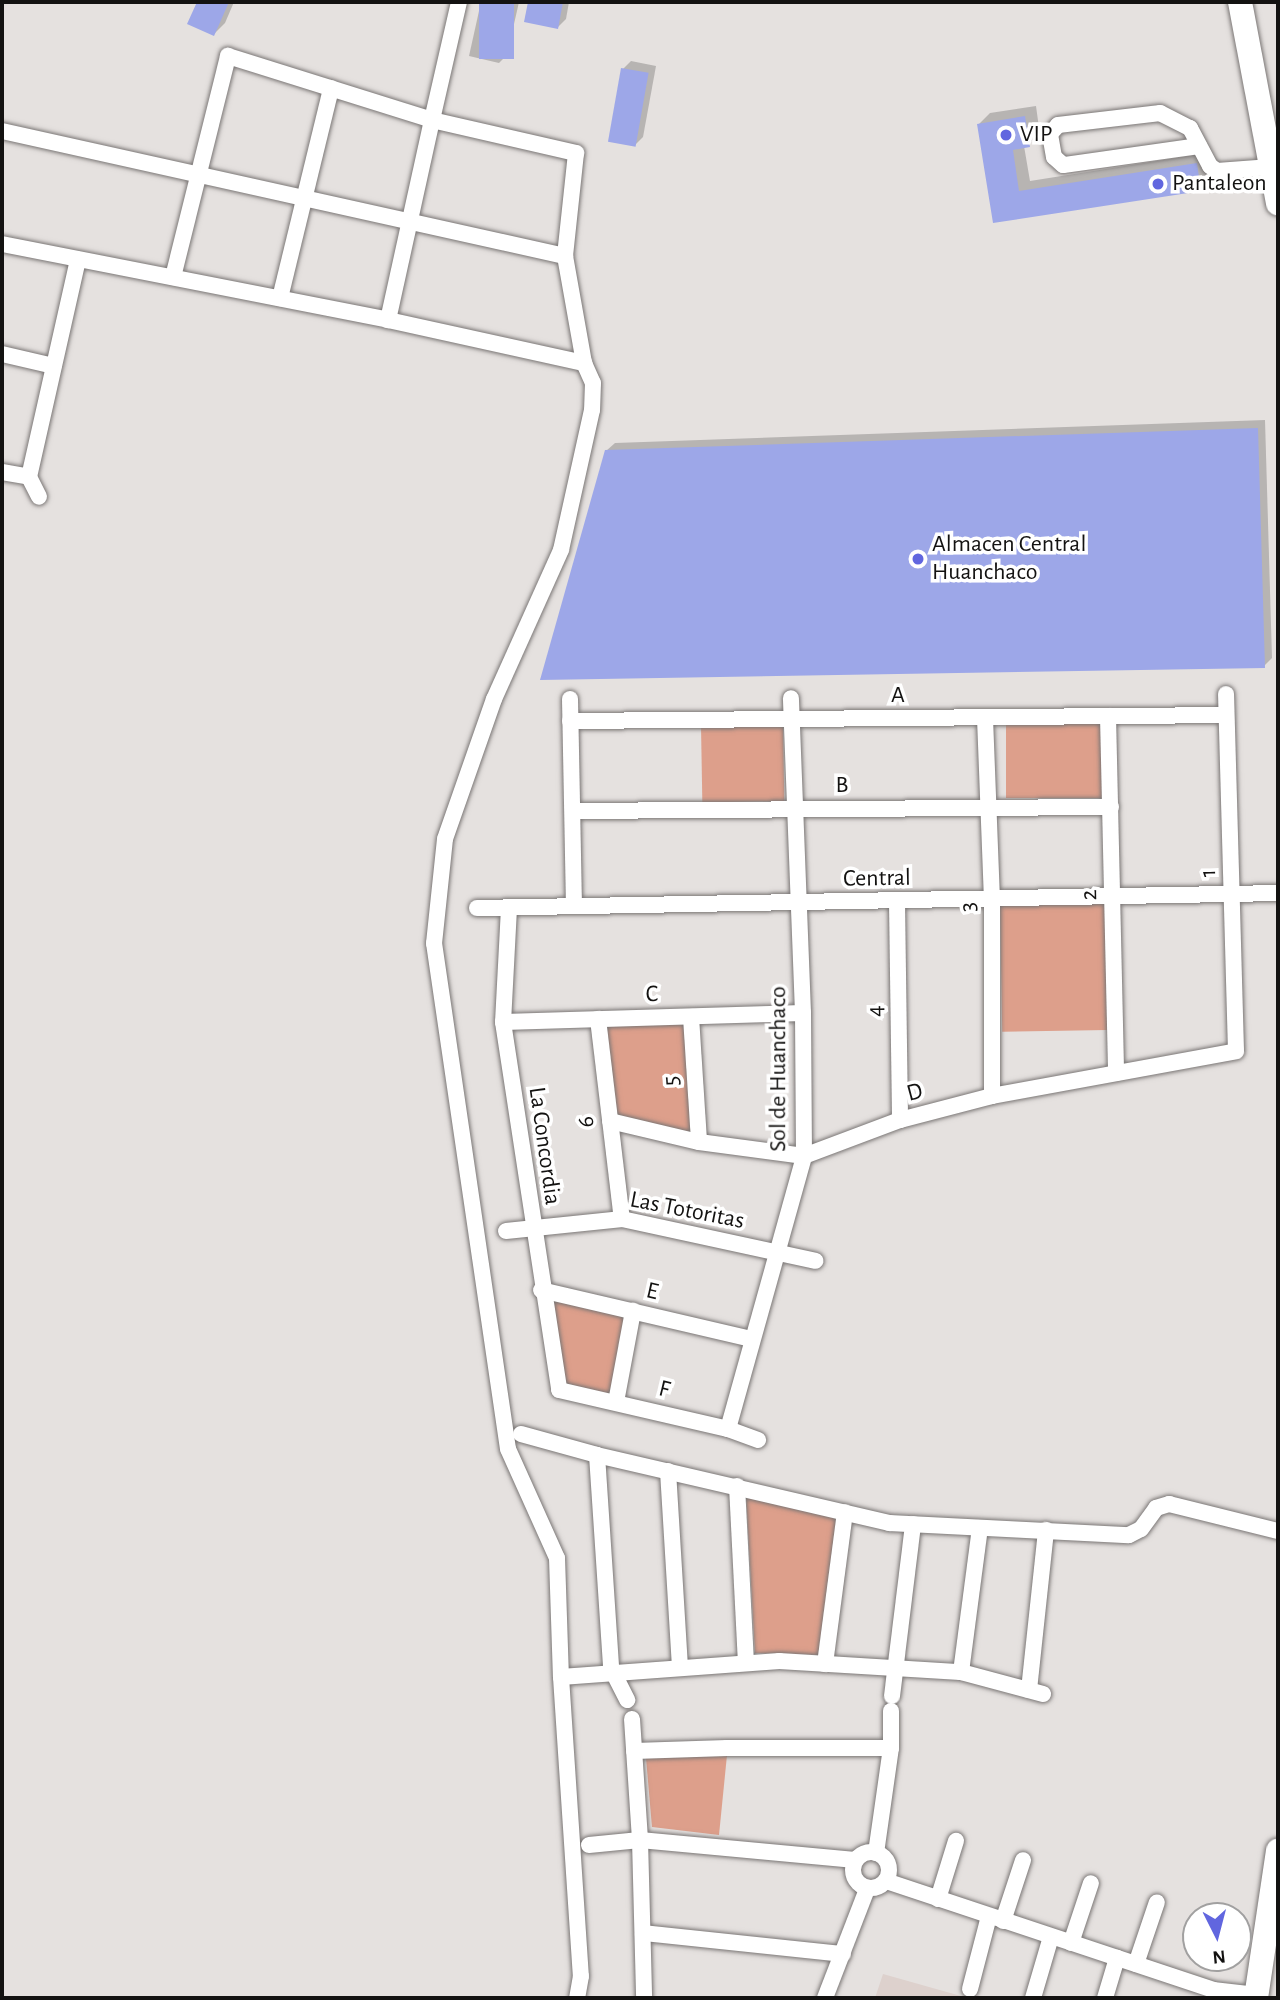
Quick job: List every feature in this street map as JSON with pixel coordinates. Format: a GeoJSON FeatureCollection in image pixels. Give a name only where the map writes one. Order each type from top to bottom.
{"type":"FeatureCollection","features":[{"type":"Feature","properties":{"kind":"highway"},"geometry":{"type":"LineString","coordinates":[[1240,2],[1278,203]]}},
{"type":"Feature","properties":{"kind":"highway"},"geometry":{"type":"LineString","coordinates":[[1256,1997],[1277,1868]]}},
{"type":"Feature","properties":{"kind":"street"},"geometry":{"type":"LineString","coordinates":[[388,320],[458,2]]}},
{"type":"Feature","properties":{"kind":"street"},"geometry":{"type":"LineString","coordinates":[[173,277],[228,56],[432,120],[576,153],[565,256],[584,363],[593,383],[592,410],[561,550],[494,699],[445,839],[434,943],[508,1448],[557,1558],[561,1677],[581,1976],[577,1998]]}},
{"type":"Feature","properties":{"kind":"street"},"geometry":{"type":"LineString","coordinates":[[280,298],[331,88]]}},
{"type":"Feature","properties":{"kind":"street"},"geometry":{"type":"LineString","coordinates":[[1199,146],[1063,165],[1054,157],[1050,134],[1058,125],[1160,113],[1190,128],[1210,166],[1217,171],[1271,167]]}},
{"type":"Feature","properties":{"kind":"street"},"geometry":{"type":"LineString","coordinates":[[2,131],[565,256]]}},
{"type":"Feature","properties":{"kind":"street"},"geometry":{"type":"LineString","coordinates":[[2,244],[388,320],[584,363]]}},
{"type":"Feature","properties":{"kind":"street"},"geometry":{"type":"LineString","coordinates":[[39,497],[29,477],[79,259]]}},
{"type":"Feature","properties":{"kind":"street"},"geometry":{"type":"LineString","coordinates":[[2,355],[54,366]]}},
{"type":"Feature","properties":{"kind":"street"},"geometry":{"type":"LineString","coordinates":[[2,472],[29,477]]}},
{"type":"Feature","properties":{"kind":"street","name":"1"},"geometry":{"type":"LineString","coordinates":[[1226,694],[1236,1051]]}},
{"type":"Feature","properties":{"kind":"street","name":"Sol de Huanchaco"},"geometry":{"type":"LineString","coordinates":[[728,1429],[804,1156],[803,1013],[791,698]]}},
{"type":"Feature","properties":{"kind":"street"},"geometry":{"type":"LineString","coordinates":[[570,699],[574,906]]}},
{"type":"Feature","properties":{"kind":"street","name":"A"},"geometry":{"type":"LineString","coordinates":[[570,721],[1226,715]]}},
{"type":"Feature","properties":{"kind":"street","name":"2"},"geometry":{"type":"LineString","coordinates":[[1108,716],[1116,1073]]}},
{"type":"Feature","properties":{"kind":"street","name":"3"},"geometry":{"type":"LineString","coordinates":[[985,718],[992,898],[992,1096]]}},
{"type":"Feature","properties":{"kind":"street","name":"B"},"geometry":{"type":"LineString","coordinates":[[573,811],[1111,807]]}},
{"type":"Feature","properties":{"kind":"street","name":"Central"},"geometry":{"type":"LineString","coordinates":[[477,908],[1278,893]]}},
{"type":"Feature","properties":{"kind":"street","name":"4"},"geometry":{"type":"LineString","coordinates":[[897,901],[900,1121]]}},
{"type":"Feature","properties":{"kind":"street","name":"La Concordia"},"geometry":{"type":"LineString","coordinates":[[509,908],[503,1022],[541,1290],[559,1390]]}},
{"type":"Feature","properties":{"kind":"street","name":"C"},"geometry":{"type":"LineString","coordinates":[[503,1022],[803,1013]]}},
{"type":"Feature","properties":{"kind":"street","name":"5"},"geometry":{"type":"LineString","coordinates":[[691,1017],[699,1142]]}},
{"type":"Feature","properties":{"kind":"street","name":"6"},"geometry":{"type":"LineString","coordinates":[[598,1019],[622,1219]]}},
{"type":"Feature","properties":{"kind":"street","name":"D"},"geometry":{"type":"LineString","coordinates":[[610,1121],[699,1142],[804,1156],[900,1121],[992,1096],[1236,1051]]}},
{"type":"Feature","properties":{"kind":"street","name":"Las Totoritas"},"geometry":{"type":"LineString","coordinates":[[506,1231],[622,1219],[816,1261]]}},
{"type":"Feature","properties":{"kind":"street","name":"E"},"geometry":{"type":"LineString","coordinates":[[541,1290],[752,1339]]}},
{"type":"Feature","properties":{"kind":"street"},"geometry":{"type":"LineString","coordinates":[[616,1402],[633,1311]]}},
{"type":"Feature","properties":{"kind":"street","name":"F"},"geometry":{"type":"LineString","coordinates":[[559,1390],[728,1429],[758,1440]]}},
{"type":"Feature","properties":{"kind":"street"},"geometry":{"type":"LineString","coordinates":[[521,1434],[597,1455],[889,1523],[1133,1534],[1144,1525],[1152,1511],[1169,1504],[1278,1531]]}},
{"type":"Feature","properties":{"kind":"street"},"geometry":{"type":"LineString","coordinates":[[597,1455],[614,1674],[627,1700]]}},
{"type":"Feature","properties":{"kind":"street"},"geometry":{"type":"LineString","coordinates":[[668,1471],[680,1668]]}},
{"type":"Feature","properties":{"kind":"street"},"geometry":{"type":"LineString","coordinates":[[737,1486],[746,1663]]}},
{"type":"Feature","properties":{"kind":"street"},"geometry":{"type":"LineString","coordinates":[[825,1664],[845,1512]]}},
{"type":"Feature","properties":{"kind":"street"},"geometry":{"type":"LineString","coordinates":[[876,1853],[891,1748],[894,1669],[913,1524]]}},
{"type":"Feature","properties":{"kind":"street"},"geometry":{"type":"LineString","coordinates":[[961,1672],[980,1528]]}},
{"type":"Feature","properties":{"kind":"street"},"geometry":{"type":"LineString","coordinates":[[561,1677],[779,1661],[961,1672],[1036,1692],[1046,1530]]}},
{"type":"Feature","properties":{"kind":"street"},"geometry":{"type":"LineString","coordinates":[[632,1719],[640,1840],[644,1998]]}},
{"type":"Feature","properties":{"kind":"street"},"geometry":{"type":"LineString","coordinates":[[634,1751],[891,1748]]}},
{"type":"Feature","properties":{"kind":"street"},"geometry":{"type":"LineString","coordinates":[[589,1845],[640,1840],[855,1860],[865,1853],[876,1853],[887,1861],[889,1875],[881,1886],[867,1889]]}},
{"type":"Feature","properties":{"kind":"street"},"geometry":{"type":"LineString","coordinates":[[938,1899],[956,1841]]}},
{"type":"Feature","properties":{"kind":"street"},"geometry":{"type":"LineString","coordinates":[[855,1860],[853,1877],[867,1889]]}},
{"type":"Feature","properties":{"kind":"street"},"geometry":{"type":"LineString","coordinates":[[970,1989],[996,1919],[1023,1860]]}},
{"type":"Feature","properties":{"kind":"street"},"geometry":{"type":"LineString","coordinates":[[886,1881],[1213,1990],[1256,1997]]}},
{"type":"Feature","properties":{"kind":"street"},"geometry":{"type":"LineString","coordinates":[[1071,1943],[1091,1883]]}},
{"type":"Feature","properties":{"kind":"street"},"geometry":{"type":"LineString","coordinates":[[825,1998],[867,1889]]}},
{"type":"Feature","properties":{"kind":"street"},"geometry":{"type":"LineString","coordinates":[[1136,1964],[1157,1902]]}},
{"type":"Feature","properties":{"kind":"street"},"geometry":{"type":"LineString","coordinates":[[643,1933],[843,1954]]}},
{"type":"Feature","properties":{"kind":"street"},"geometry":{"type":"LineString","coordinates":[[1033,1998],[1051,1937]]}},
{"type":"Feature","properties":{"kind":"street"},"geometry":{"type":"LineString","coordinates":[[1105,1998],[1117,1958]]}},
{"type":"Feature","properties":{"kind":"shaded area"},"geometry":{"type":"Polygon","coordinates":[[[1006,720],[1105,720],[1105,798],[1006,798],[1006,720]]]}},
{"type":"Feature","properties":{"kind":"shaded area"},"geometry":{"type":"Polygon","coordinates":[[[783,725],[784,801],[702,802],[701,726],[783,725]]]}},
{"type":"Feature","properties":{"kind":"shaded area"},"geometry":{"type":"Polygon","coordinates":[[[1105,904],[1107,1030],[1002,1032],[1000,906],[1105,904]]]}},
{"type":"Feature","properties":{"kind":"shaded area"},"geometry":{"type":"Polygon","coordinates":[[[685,1021],[692,1135],[613,1116],[601,1023],[685,1021]]]}},
{"type":"Feature","properties":{"kind":"shaded area"},"geometry":{"type":"Polygon","coordinates":[[[545,1296],[628,1314],[611,1395],[561,1382],[545,1296]]]}},
{"type":"Feature","properties":{"kind":"shaded area"},"geometry":{"type":"Polygon","coordinates":[[[746,1494],[837,1517],[819,1655],[755,1653],[746,1494]]]}},
{"type":"Feature","properties":{"kind":"shaded area"},"geometry":{"type":"Polygon","coordinates":[[[727,1755],[719,1835],[652,1827],[646,1758],[727,1755]]]}},
{"type":"Feature","properties":{"kind":"shaded area"},"geometry":{"type":"Polygon","coordinates":[[[883,1974],[968,1998],[875,1998],[883,1974]]]}},
{"type":"Feature","properties":{"kind":"building"},"geometry":{"type":"Polygon","coordinates":[[[197,2],[229,2],[214,36],[187,24],[197,2]]]}},
{"type":"Feature","properties":{"kind":"building"},"geometry":{"type":"Polygon","coordinates":[[[479,2],[514,2],[514,59],[479,59],[479,2]]]}},
{"type":"Feature","properties":{"kind":"building"},"geometry":{"type":"Polygon","coordinates":[[[528,2],[563,2],[558,29],[524,22],[528,2]]]}},
{"type":"Feature","properties":{"kind":"building"},"geometry":{"type":"Polygon","coordinates":[[[621,68],[649,73],[636,147],[608,142],[621,68]]]}},
{"type":"Feature","properties":{"kind":"building"},"geometry":{"type":"Polygon","coordinates":[[[1025,116],[1030,147],[1013,150],[1019,191],[1197,163],[1201,191],[993,223],[977,124],[1025,116]]]}},
{"type":"Feature","properties":{"kind":"building","name":"Almacen Central Huanchaco"},"geometry":{"type":"Polygon","coordinates":[[[1258,428],[1265,668],[540,680],[605,450],[1258,428]]]}},
{"type":"Feature","properties":{"kind":"place","name":"VIP"},"geometry":{"type":"Point","coordinates":[1006,135]}},
{"type":"Feature","properties":{"kind":"place","name":"Pantaleon"},"geometry":{"type":"Point","coordinates":[1158,184]}},
{"type":"Feature","properties":{"kind":"place","name":"Almacen Central Huanchaco"},"geometry":{"type":"Point","coordinates":[918,559]}}]}
